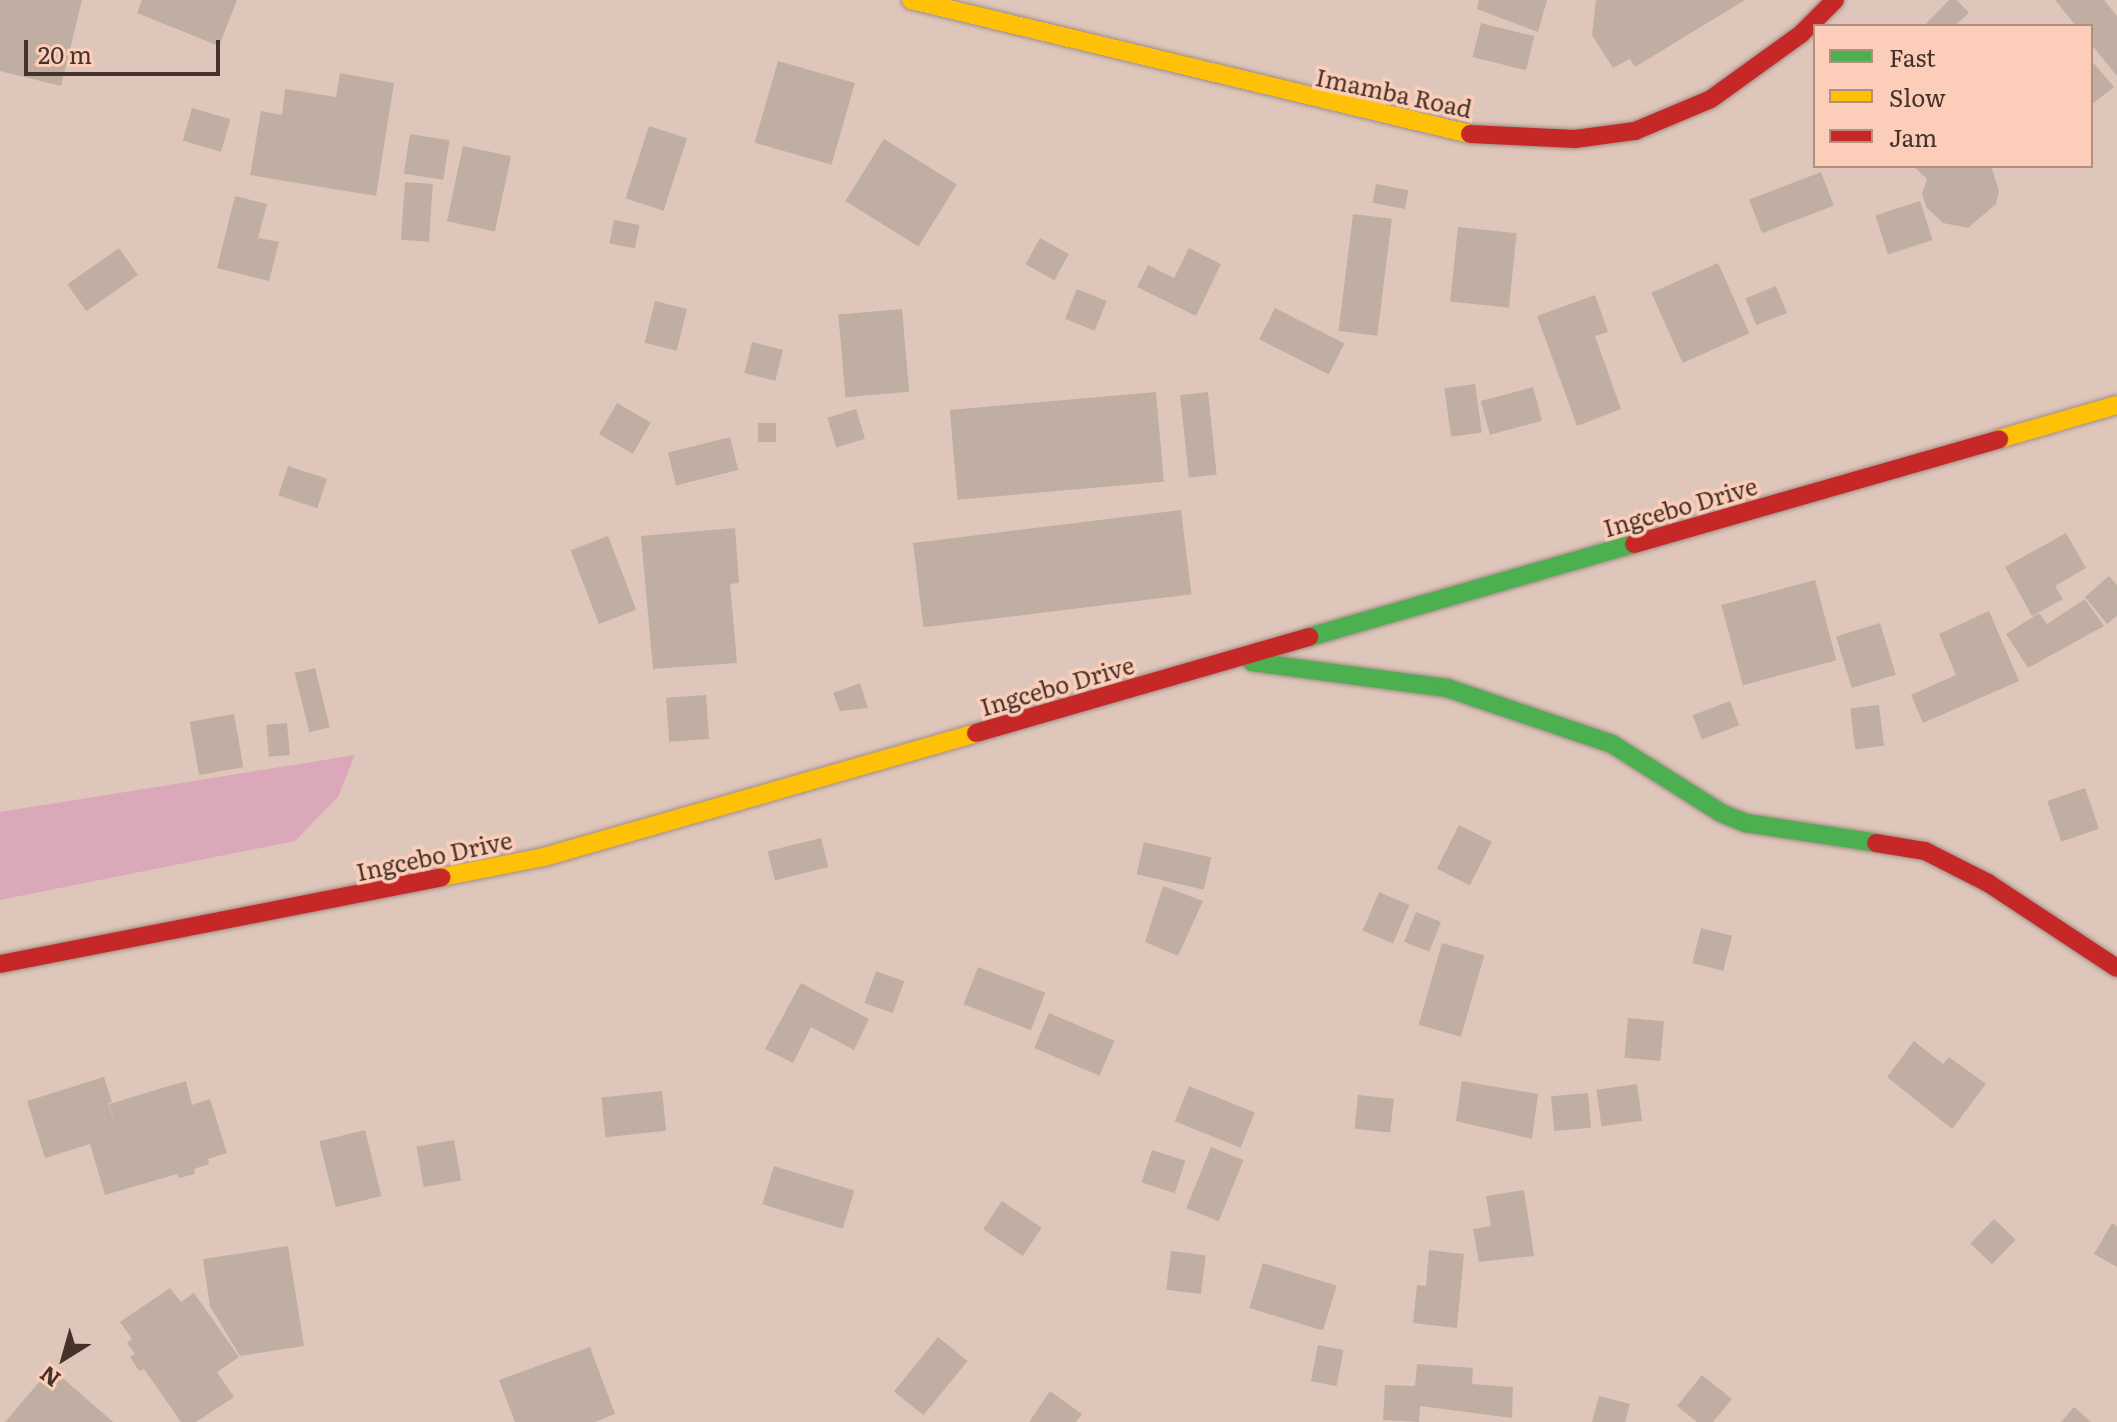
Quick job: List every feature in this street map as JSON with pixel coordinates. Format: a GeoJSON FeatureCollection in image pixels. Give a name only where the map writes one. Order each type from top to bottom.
{"type":"FeatureCollection","features":[{"type":"Feature","properties":{"kind":"main road","name":"Imamba Road"},"geometry":{"type":"LineString","coordinates":[[911,0],[1428,128],[1495,138],[1575,139],[1635,131],[1711,99],[1801,34],[1835,0]]}},
{"type":"Feature","properties":{"kind":"main road","name":"Ingcebo Drive"},"geometry":{"type":"LineString","coordinates":[[0,964],[544,857],[2117,405]]}},
{"type":"Feature","properties":{"kind":"main road"},"geometry":{"type":"LineString","coordinates":[[1234,659],[1447,688],[1612,744],[1721,813],[1746,823],[1925,851],[1988,883],[2117,968]]}},
{"type":"Feature","properties":{"kind":"shaded area"},"geometry":{"type":"Polygon","coordinates":[[[355,755],[338,797],[295,841],[0,900],[0,812],[355,755]]]}},
{"type":"Feature","properties":{"kind":"building"},"geometry":{"type":"Polygon","coordinates":[[[0,0],[82,0],[61,86],[0,71],[0,0]]]}},
{"type":"Feature","properties":{"kind":"building"},"geometry":{"type":"Polygon","coordinates":[[[142,0],[237,0],[219,46],[137,13],[142,0]]]}},
{"type":"Feature","properties":{"kind":"building"},"geometry":{"type":"Polygon","coordinates":[[[1479,0],[1547,0],[1538,32],[1477,9],[1479,0]]]}},
{"type":"Feature","properties":{"kind":"building"},"geometry":{"type":"Polygon","coordinates":[[[1596,0],[1745,0],[1635,67],[1630,59],[1613,68],[1592,35],[1596,0]]]}},
{"type":"Feature","properties":{"kind":"building"},"geometry":{"type":"Polygon","coordinates":[[[1949,0],[1957,0],[1969,13],[1956,24],[1926,24],[1949,0]]]}},
{"type":"Feature","properties":{"kind":"building"},"geometry":{"type":"Polygon","coordinates":[[[2055,0],[2104,0],[2117,16],[2117,76],[2093,46],[2093,24],[2074,24],[2055,0]]]}},
{"type":"Feature","properties":{"kind":"building"},"geometry":{"type":"Polygon","coordinates":[[[1481,23],[1534,36],[1526,70],[1473,57],[1481,23]]]}},
{"type":"Feature","properties":{"kind":"building"},"geometry":{"type":"Polygon","coordinates":[[[778,61],[855,83],[831,165],[755,143],[778,61]]]}},
{"type":"Feature","properties":{"kind":"building"},"geometry":{"type":"Polygon","coordinates":[[[2093,62],[2114,87],[2093,103],[2093,62]]]}},
{"type":"Feature","properties":{"kind":"building"},"geometry":{"type":"Polygon","coordinates":[[[340,73],[394,83],[376,196],[250,175],[261,111],[282,115],[285,89],[336,97],[340,73]]]}},
{"type":"Feature","properties":{"kind":"building"},"geometry":{"type":"Polygon","coordinates":[[[192,108],[230,119],[221,152],[183,141],[192,108]]]}},
{"type":"Feature","properties":{"kind":"building"},"geometry":{"type":"Polygon","coordinates":[[[649,126],[687,138],[664,211],[626,198],[649,126]]]}},
{"type":"Feature","properties":{"kind":"building"},"geometry":{"type":"Polygon","coordinates":[[[410,134],[450,140],[443,180],[404,174],[410,134]]]}},
{"type":"Feature","properties":{"kind":"building"},"geometry":{"type":"Polygon","coordinates":[[[884,139],[957,185],[918,246],[845,201],[884,139]]]}},
{"type":"Feature","properties":{"kind":"building"},"geometry":{"type":"Polygon","coordinates":[[[463,146],[511,156],[495,232],[447,221],[463,146]]]}},
{"type":"Feature","properties":{"kind":"building"},"geometry":{"type":"Polygon","coordinates":[[[1915,168],[1992,168],[1999,191],[1996,204],[1968,228],[1943,223],[1926,207],[1922,194],[1927,179],[1915,168]]]}},
{"type":"Feature","properties":{"kind":"building"},"geometry":{"type":"Polygon","coordinates":[[[1821,172],[1834,206],[1762,233],[1749,200],[1821,172]]]}},
{"type":"Feature","properties":{"kind":"building"},"geometry":{"type":"Polygon","coordinates":[[[405,182],[433,184],[429,242],[401,240],[405,182]]]}},
{"type":"Feature","properties":{"kind":"building"},"geometry":{"type":"Polygon","coordinates":[[[1376,184],[1408,190],[1405,209],[1372,203],[1376,184]]]}},
{"type":"Feature","properties":{"kind":"building"},"geometry":{"type":"Polygon","coordinates":[[[235,196],[267,204],[258,238],[279,242],[269,281],[217,268],[235,196]]]}},
{"type":"Feature","properties":{"kind":"building"},"geometry":{"type":"Polygon","coordinates":[[[1920,201],[1933,240],[1888,255],[1875,216],[1920,201]]]}},
{"type":"Feature","properties":{"kind":"building"},"geometry":{"type":"Polygon","coordinates":[[[1353,214],[1392,219],[1377,336],[1339,331],[1353,214]]]}},
{"type":"Feature","properties":{"kind":"building"},"geometry":{"type":"Polygon","coordinates":[[[614,220],[640,225],[635,249],[609,244],[614,220]]]}},
{"type":"Feature","properties":{"kind":"building"},"geometry":{"type":"Polygon","coordinates":[[[1458,227],[1517,233],[1509,308],[1450,302],[1458,227]]]}},
{"type":"Feature","properties":{"kind":"building"},"geometry":{"type":"Polygon","coordinates":[[[1040,238],[1069,254],[1054,280],[1025,264],[1040,238]]]}},
{"type":"Feature","properties":{"kind":"building"},"geometry":{"type":"Polygon","coordinates":[[[119,248],[138,275],[86,311],[67,284],[119,248]]]}},
{"type":"Feature","properties":{"kind":"building"},"geometry":{"type":"Polygon","coordinates":[[[1189,248],[1221,264],[1196,316],[1137,287],[1148,265],[1174,278],[1189,248]]]}},
{"type":"Feature","properties":{"kind":"building"},"geometry":{"type":"Polygon","coordinates":[[[1718,263],[1749,333],[1683,363],[1651,293],[1718,263]]]}},
{"type":"Feature","properties":{"kind":"building"},"geometry":{"type":"Polygon","coordinates":[[[1776,286],[1787,313],[1756,325],[1745,298],[1776,286]]]}},
{"type":"Feature","properties":{"kind":"building"},"geometry":{"type":"Polygon","coordinates":[[[1077,289],[1107,301],[1095,331],[1065,319],[1077,289]]]}},
{"type":"Feature","properties":{"kind":"building"},"geometry":{"type":"Polygon","coordinates":[[[1595,295],[1608,332],[1595,336],[1621,409],[1577,426],[1537,316],[1595,295]]]}},
{"type":"Feature","properties":{"kind":"building"},"geometry":{"type":"Polygon","coordinates":[[[655,301],[687,309],[677,351],[645,343],[655,301]]]}},
{"type":"Feature","properties":{"kind":"building"},"geometry":{"type":"Polygon","coordinates":[[[1275,308],[1344,343],[1329,375],[1259,339],[1275,308]]]}},
{"type":"Feature","properties":{"kind":"building"},"geometry":{"type":"Polygon","coordinates":[[[902,309],[909,392],[845,397],[838,315],[902,309]]]}},
{"type":"Feature","properties":{"kind":"building"},"geometry":{"type":"Polygon","coordinates":[[[752,342],[783,350],[775,381],[744,373],[752,342]]]}},
{"type":"Feature","properties":{"kind":"building"},"geometry":{"type":"Polygon","coordinates":[[[1475,384],[1482,433],[1451,437],[1444,388],[1475,384]]]}},
{"type":"Feature","properties":{"kind":"building"},"geometry":{"type":"Polygon","coordinates":[[[1533,387],[1542,421],[1490,435],[1481,401],[1533,387]]]}},
{"type":"Feature","properties":{"kind":"building"},"geometry":{"type":"Polygon","coordinates":[[[1156,392],[1164,482],[958,500],[950,410],[1156,392]]]}},
{"type":"Feature","properties":{"kind":"building"},"geometry":{"type":"Polygon","coordinates":[[[1208,392],[1217,475],[1189,477],[1180,395],[1208,392]]]}},
{"type":"Feature","properties":{"kind":"building"},"geometry":{"type":"Polygon","coordinates":[[[617,403],[651,422],[633,454],[599,434],[617,403]]]}},
{"type":"Feature","properties":{"kind":"building"},"geometry":{"type":"Polygon","coordinates":[[[856,409],[865,439],[836,447],[827,418],[856,409]]]}},
{"type":"Feature","properties":{"kind":"building"},"geometry":{"type":"Polygon","coordinates":[[[758,423],[776,423],[776,442],[758,442],[758,423]]]}},
{"type":"Feature","properties":{"kind":"building"},"geometry":{"type":"Polygon","coordinates":[[[730,437],[738,470],[676,485],[668,452],[730,437]]]}},
{"type":"Feature","properties":{"kind":"building"},"geometry":{"type":"Polygon","coordinates":[[[288,466],[327,479],[317,508],[278,495],[288,466]]]}},
{"type":"Feature","properties":{"kind":"building"},"geometry":{"type":"Polygon","coordinates":[[[1181,510],[1191,594],[923,627],[913,543],[1181,510]]]}},
{"type":"Feature","properties":{"kind":"building"},"geometry":{"type":"Polygon","coordinates":[[[735,528],[739,583],[730,584],[737,663],[653,669],[641,536],[735,528]]]}},
{"type":"Feature","properties":{"kind":"building"},"geometry":{"type":"Polygon","coordinates":[[[2066,533],[2086,568],[2055,586],[2063,599],[2032,616],[2005,567],[2066,533]]]}},
{"type":"Feature","properties":{"kind":"building"},"geometry":{"type":"Polygon","coordinates":[[[608,536],[636,610],[599,624],[571,550],[608,536]]]}},
{"type":"Feature","properties":{"kind":"building"},"geometry":{"type":"Polygon","coordinates":[[[2109,576],[2117,585],[2117,616],[2107,624],[2085,597],[2109,576]]]}},
{"type":"Feature","properties":{"kind":"building"},"geometry":{"type":"Polygon","coordinates":[[[1815,580],[1836,660],[1743,685],[1721,605],[1815,580]]]}},
{"type":"Feature","properties":{"kind":"building"},"geometry":{"type":"Polygon","coordinates":[[[2085,599],[2104,626],[2028,668],[2006,634],[2039,613],[2047,624],[2085,599]]]}},
{"type":"Feature","properties":{"kind":"building"},"geometry":{"type":"Polygon","coordinates":[[[1989,611],[2019,681],[1923,723],[1911,695],[1956,675],[1939,634],[1989,611]]]}},
{"type":"Feature","properties":{"kind":"building"},"geometry":{"type":"Polygon","coordinates":[[[1880,623],[1896,675],[1852,688],[1836,636],[1880,623]]]}},
{"type":"Feature","properties":{"kind":"building"},"geometry":{"type":"Polygon","coordinates":[[[315,668],[330,727],[309,732],[295,673],[315,668]]]}},
{"type":"Feature","properties":{"kind":"building"},"geometry":{"type":"Polygon","coordinates":[[[860,683],[868,708],[840,711],[833,693],[860,683]]]}},
{"type":"Feature","properties":{"kind":"building"},"geometry":{"type":"Polygon","coordinates":[[[706,695],[709,739],[669,742],[666,698],[706,695]]]}},
{"type":"Feature","properties":{"kind":"building"},"geometry":{"type":"Polygon","coordinates":[[[1730,701],[1739,725],[1702,740],[1693,715],[1730,701]]]}},
{"type":"Feature","properties":{"kind":"building"},"geometry":{"type":"Polygon","coordinates":[[[1879,705],[1884,746],[1855,749],[1850,709],[1879,705]]]}},
{"type":"Feature","properties":{"kind":"building"},"geometry":{"type":"Polygon","coordinates":[[[234,714],[243,767],[199,775],[190,722],[234,714]]]}},
{"type":"Feature","properties":{"kind":"building"},"geometry":{"type":"Polygon","coordinates":[[[287,723],[290,755],[269,757],[266,725],[287,723]]]}},
{"type":"Feature","properties":{"kind":"building"},"geometry":{"type":"Polygon","coordinates":[[[2085,788],[2099,829],[2061,842],[2047,801],[2085,788]]]}},
{"type":"Feature","properties":{"kind":"building"},"geometry":{"type":"Polygon","coordinates":[[[1459,825],[1492,842],[1470,885],[1437,869],[1459,825]]]}},
{"type":"Feature","properties":{"kind":"building"},"geometry":{"type":"Polygon","coordinates":[[[821,838],[828,867],[775,880],[768,851],[821,838]]]}},
{"type":"Feature","properties":{"kind":"building"},"geometry":{"type":"Polygon","coordinates":[[[1144,842],[1211,858],[1204,890],[1137,874],[1144,842]]]}},
{"type":"Feature","properties":{"kind":"building"},"geometry":{"type":"Polygon","coordinates":[[[1163,886],[1203,901],[1178,956],[1145,942],[1163,886]]]}},
{"type":"Feature","properties":{"kind":"building"},"geometry":{"type":"Polygon","coordinates":[[[1379,892],[1409,905],[1393,944],[1363,931],[1379,892]]]}},
{"type":"Feature","properties":{"kind":"building"},"geometry":{"type":"Polygon","coordinates":[[[1416,912],[1441,922],[1429,952],[1404,942],[1416,912]]]}},
{"type":"Feature","properties":{"kind":"building"},"geometry":{"type":"Polygon","coordinates":[[[1701,928],[1732,936],[1723,971],[1692,963],[1701,928]]]}},
{"type":"Feature","properties":{"kind":"building"},"geometry":{"type":"Polygon","coordinates":[[[1442,943],[1484,955],[1461,1037],[1419,1025],[1442,943]]]}},
{"type":"Feature","properties":{"kind":"building"},"geometry":{"type":"Polygon","coordinates":[[[978,967],[1045,993],[1031,1030],[964,1004],[978,967]]]}},
{"type":"Feature","properties":{"kind":"building"},"geometry":{"type":"Polygon","coordinates":[[[876,971],[904,981],[893,1013],[864,1003],[876,971]]]}},
{"type":"Feature","properties":{"kind":"building"},"geometry":{"type":"Polygon","coordinates":[[[801,983],[869,1019],[854,1050],[811,1027],[793,1063],[765,1049],[801,983]]]}},
{"type":"Feature","properties":{"kind":"building"},"geometry":{"type":"Polygon","coordinates":[[[1049,1013],[1114,1041],[1100,1076],[1034,1048],[1049,1013]]]}},
{"type":"Feature","properties":{"kind":"building"},"geometry":{"type":"Polygon","coordinates":[[[1628,1018],[1664,1021],[1660,1061],[1625,1058],[1628,1018]]]}},
{"type":"Feature","properties":{"kind":"building"},"geometry":{"type":"Polygon","coordinates":[[[1914,1041],[1943,1064],[1949,1057],[1986,1084],[1952,1129],[1887,1077],[1914,1041]]]}},
{"type":"Feature","properties":{"kind":"building"},"geometry":{"type":"Polygon","coordinates":[[[104,1077],[112,1102],[108,1103],[117,1131],[109,1104],[186,1081],[192,1105],[210,1099],[227,1153],[208,1159],[209,1164],[194,1169],[195,1174],[179,1178],[177,1174],[105,1195],[90,1144],[45,1158],[27,1101],[104,1077]]]}},
{"type":"Feature","properties":{"kind":"building"},"geometry":{"type":"Polygon","coordinates":[[[1462,1081],[1538,1094],[1532,1139],[1456,1121],[1462,1081]]]}},
{"type":"Feature","properties":{"kind":"building"},"geometry":{"type":"Polygon","coordinates":[[[1637,1084],[1642,1121],[1602,1126],[1596,1090],[1637,1084]]]}},
{"type":"Feature","properties":{"kind":"building"},"geometry":{"type":"Polygon","coordinates":[[[1189,1086],[1255,1113],[1241,1148],[1175,1121],[1189,1086]]]}},
{"type":"Feature","properties":{"kind":"building"},"geometry":{"type":"Polygon","coordinates":[[[662,1091],[666,1131],[606,1137],[601,1097],[662,1091]]]}},
{"type":"Feature","properties":{"kind":"building"},"geometry":{"type":"Polygon","coordinates":[[[1588,1093],[1591,1128],[1554,1131],[1551,1096],[1588,1093]]]}},
{"type":"Feature","properties":{"kind":"building"},"geometry":{"type":"Polygon","coordinates":[[[1358,1095],[1394,1099],[1390,1133],[1354,1129],[1358,1095]]]}},
{"type":"Feature","properties":{"kind":"building"},"geometry":{"type":"Polygon","coordinates":[[[365,1130],[381,1196],[336,1207],[319,1141],[365,1130]]]}},
{"type":"Feature","properties":{"kind":"building"},"geometry":{"type":"Polygon","coordinates":[[[454,1140],[461,1180],[424,1187],[417,1147],[454,1140]]]}},
{"type":"Feature","properties":{"kind":"building"},"geometry":{"type":"Polygon","coordinates":[[[1211,1147],[1243,1160],[1219,1221],[1186,1208],[1211,1147]]]}},
{"type":"Feature","properties":{"kind":"building"},"geometry":{"type":"Polygon","coordinates":[[[1152,1150],[1185,1161],[1175,1193],[1141,1182],[1152,1150]]]}},
{"type":"Feature","properties":{"kind":"building"},"geometry":{"type":"Polygon","coordinates":[[[774,1166],[854,1191],[843,1229],[762,1204],[774,1166]]]}},
{"type":"Feature","properties":{"kind":"building"},"geometry":{"type":"Polygon","coordinates":[[[1524,1190],[1534,1256],[1479,1262],[1473,1229],[1491,1226],[1486,1196],[1524,1190]]]}},
{"type":"Feature","properties":{"kind":"building"},"geometry":{"type":"Polygon","coordinates":[[[1002,1201],[1042,1228],[1023,1256],[983,1229],[1002,1201]]]}},
{"type":"Feature","properties":{"kind":"building"},"geometry":{"type":"Polygon","coordinates":[[[1994,1219],[2016,1240],[1992,1264],[1970,1243],[1994,1219]]]}},
{"type":"Feature","properties":{"kind":"building"},"geometry":{"type":"Polygon","coordinates":[[[2112,1223],[2117,1226],[2117,1267],[2094,1254],[2112,1223]]]}},
{"type":"Feature","properties":{"kind":"building"},"geometry":{"type":"Polygon","coordinates":[[[288,1246],[304,1346],[240,1356],[210,1306],[203,1259],[288,1246]]]}},
{"type":"Feature","properties":{"kind":"building"},"geometry":{"type":"Polygon","coordinates":[[[1429,1250],[1464,1254],[1457,1328],[1413,1323],[1417,1285],[1426,1286],[1429,1250]]]}},
{"type":"Feature","properties":{"kind":"building"},"geometry":{"type":"Polygon","coordinates":[[[1171,1251],[1206,1255],[1201,1294],[1166,1290],[1171,1251]]]}},
{"type":"Feature","properties":{"kind":"building"},"geometry":{"type":"Polygon","coordinates":[[[1263,1263],[1337,1286],[1323,1330],[1249,1308],[1263,1263]]]}},
{"type":"Feature","properties":{"kind":"building"},"geometry":{"type":"Polygon","coordinates":[[[170,1288],[181,1302],[194,1293],[239,1357],[217,1372],[234,1397],[196,1422],[181,1422],[144,1369],[139,1371],[130,1357],[135,1354],[127,1343],[132,1339],[120,1322],[170,1288]]]}},
{"type":"Feature","properties":{"kind":"building"},"geometry":{"type":"Polygon","coordinates":[[[938,1337],[968,1361],[923,1415],[894,1391],[938,1337]]]}},
{"type":"Feature","properties":{"kind":"building"},"geometry":{"type":"Polygon","coordinates":[[[1318,1345],[1344,1350],[1336,1386],[1311,1381],[1318,1345]]]}},
{"type":"Feature","properties":{"kind":"building"},"geometry":{"type":"Polygon","coordinates":[[[590,1347],[615,1414],[595,1422],[515,1422],[499,1380],[590,1347]]]}},
{"type":"Feature","properties":{"kind":"building"},"geometry":{"type":"Polygon","coordinates":[[[1417,1364],[1473,1368],[1472,1384],[1513,1387],[1512,1418],[1420,1406],[1419,1422],[1383,1420],[1385,1385],[1415,1386],[1417,1364]]]}},
{"type":"Feature","properties":{"kind":"building"},"geometry":{"type":"Polygon","coordinates":[[[51,1368],[113,1422],[5,1422],[51,1368]]]}},
{"type":"Feature","properties":{"kind":"building"},"geometry":{"type":"Polygon","coordinates":[[[1702,1375],[1732,1399],[1713,1422],[1697,1422],[1677,1406],[1702,1375]]]}},
{"type":"Feature","properties":{"kind":"building"},"geometry":{"type":"Polygon","coordinates":[[[1050,1391],[1082,1414],[1076,1422],[1029,1422],[1050,1391]]]}},
{"type":"Feature","properties":{"kind":"building"},"geometry":{"type":"Polygon","coordinates":[[[1599,1396],[1630,1404],[1625,1422],[1592,1422],[1599,1396]]]}},
{"type":"Feature","properties":{"kind":"building"},"geometry":{"type":"Polygon","coordinates":[[[2074,1407],[2091,1422],[2061,1422],[2074,1407]]]}},
{"type":"Feature","properties":{"kind":"traffic: fast"},"geometry":{"type":"LineString","coordinates":[[1309,637],[1634,544]]}},
{"type":"Feature","properties":{"kind":"traffic: fast"},"geometry":{"type":"LineString","coordinates":[[1252,662],[1447,688],[1612,744],[1721,813],[1746,823],[1876,843]]}},
{"type":"Feature","properties":{"kind":"traffic: slow"},"geometry":{"type":"LineString","coordinates":[[911,0],[1470,134]]}},
{"type":"Feature","properties":{"kind":"traffic: slow"},"geometry":{"type":"LineString","coordinates":[[1999,439],[2117,405]]}},
{"type":"Feature","properties":{"kind":"traffic: slow"},"geometry":{"type":"LineString","coordinates":[[442,877],[544,857],[976,733]]}},
{"type":"Feature","properties":{"kind":"traffic: jam"},"geometry":{"type":"LineString","coordinates":[[1470,134],[1575,139],[1635,131],[1711,99],[1801,34],[1835,0]]}},
{"type":"Feature","properties":{"kind":"traffic: jam"},"geometry":{"type":"LineString","coordinates":[[1634,544],[1999,439]]}},
{"type":"Feature","properties":{"kind":"traffic: jam"},"geometry":{"type":"LineString","coordinates":[[976,733],[1309,637]]}},
{"type":"Feature","properties":{"kind":"traffic: jam"},"geometry":{"type":"LineString","coordinates":[[1876,843],[1925,851],[1988,883],[2117,968]]}},
{"type":"Feature","properties":{"kind":"traffic: jam"},"geometry":{"type":"LineString","coordinates":[[0,964],[442,877]]}}]}
